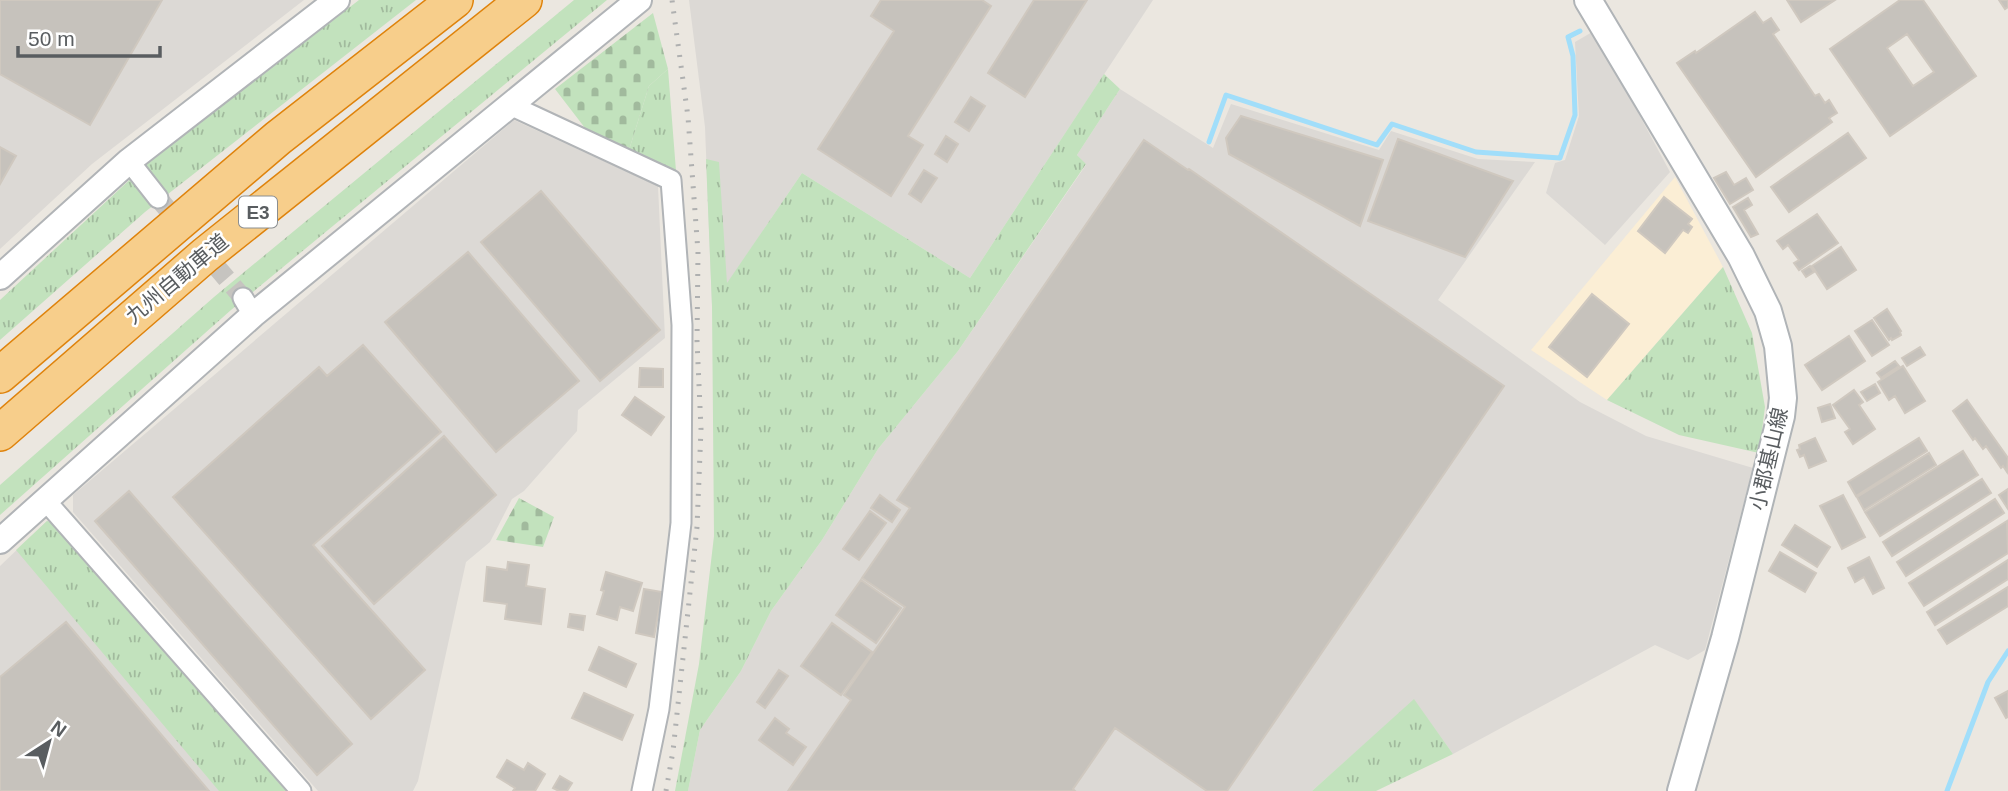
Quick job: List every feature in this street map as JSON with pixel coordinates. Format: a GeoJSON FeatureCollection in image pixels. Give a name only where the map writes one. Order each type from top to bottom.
{"type":"FeatureCollection","features":[{"type":"Feature","properties":{"kind":"highway","name":"九州自動車道"},"geometry":{"type":"LineString","coordinates":[[0,376],[278,138],[456,0]]}},
{"type":"Feature","properties":{"kind":"highway","name":"九州自動車道"},"geometry":{"type":"LineString","coordinates":[[0,433],[205,255],[524,0]]}},
{"type":"Feature","properties":{"kind":"main road","name":"小郡基山線"},"geometry":{"type":"LineString","coordinates":[[1588,0],[1741,256],[1768,311],[1780,356],[1783,398],[1781,416],[1726,638],[1681,791]]}},
{"type":"Feature","properties":{"kind":"street"},"geometry":{"type":"LineString","coordinates":[[0,277],[129,161],[337,0]]}},
{"type":"Feature","properties":{"kind":"street"},"geometry":{"type":"LineString","coordinates":[[0,541],[248,307],[510,105],[639,0]]}},
{"type":"Feature","properties":{"kind":"street"},"geometry":{"type":"LineString","coordinates":[[510,105],[671,180],[682,325],[681,523],[659,709],[642,791]]}},
{"type":"Feature","properties":{"kind":"street"},"geometry":{"type":"LineString","coordinates":[[129,161],[158,198]]}},
{"type":"Feature","properties":{"kind":"street"},"geometry":{"type":"LineString","coordinates":[[46,500],[301,791]]}},
{"type":"Feature","properties":{"kind":"shaded area"},"geometry":{"type":"Polygon","coordinates":[[[0,0],[304,0],[92,164],[0,249],[0,0]]]}},
{"type":"Feature","properties":{"kind":"shaded area"},"geometry":{"type":"Polygon","coordinates":[[[689,0],[1153,0],[970,278],[802,173],[712,306],[705,127],[689,0]]]}},
{"type":"Feature","properties":{"kind":"shaded area"},"geometry":{"type":"Polygon","coordinates":[[[1594,31],[1670,172],[1605,245],[1546,193],[1555,163],[1565,160],[1579,116],[1575,42],[1594,31]]]}},
{"type":"Feature","properties":{"kind":"shaded area"},"geometry":{"type":"Polygon","coordinates":[[[1120,89],[1213,148],[1231,104],[1379,150],[1391,131],[1478,159],[1535,162],[1438,300],[1580,402],[1646,436],[1753,468],[1705,650],[1688,660],[1655,645],[1453,754],[1414,700],[1312,791],[688,791],[700,730],[741,671],[771,611],[822,540],[878,449],[958,351],[1086,165],[1077,155],[1120,89]]]}},
{"type":"Feature","properties":{"kind":"shaded area"},"geometry":{"type":"Polygon","coordinates":[[[514,120],[658,186],[665,338],[578,410],[577,431],[524,491],[512,499],[490,542],[466,562],[418,781],[413,791],[318,791],[73,512],[73,495],[514,120]]]}},
{"type":"Feature","properties":{"kind":"shaded area"},"geometry":{"type":"Polygon","coordinates":[[[1675,177],[1723,267],[1607,400],[1531,350],[1675,177]]]}},
{"type":"Feature","properties":{"kind":"shaded area"},"geometry":{"type":"Polygon","coordinates":[[[47,521],[286,791],[0,791],[0,566],[47,521]]]}},
{"type":"Feature","properties":{"kind":"green space"},"geometry":{"type":"Polygon","coordinates":[[[359,0],[416,0],[145,212],[0,340],[0,300],[150,161],[359,0]]]}},
{"type":"Feature","properties":{"kind":"green space"},"geometry":{"type":"Polygon","coordinates":[[[574,0],[607,0],[231,310],[0,515],[0,485],[214,297],[574,0]]]}},
{"type":"Feature","properties":{"kind":"green space"},"geometry":{"type":"Polygon","coordinates":[[[653,13],[668,69],[649,86],[629,150],[585,128],[555,89],[653,13]]]}},
{"type":"Feature","properties":{"kind":"green space"},"geometry":{"type":"Polygon","coordinates":[[[668,69],[676,171],[629,150],[649,86],[668,69]]]}},
{"type":"Feature","properties":{"kind":"green space"},"geometry":{"type":"Polygon","coordinates":[[[1104,74],[1120,89],[1077,155],[1086,164],[958,351],[878,449],[822,540],[771,611],[741,671],[700,730],[688,791],[675,791],[699,664],[714,536],[712,306],[706,159],[719,162],[727,283],[802,173],[970,278],[1104,74]]]}},
{"type":"Feature","properties":{"kind":"green space"},"geometry":{"type":"Polygon","coordinates":[[[1723,267],[1752,333],[1765,407],[1759,453],[1679,435],[1607,400],[1723,267]]]}},
{"type":"Feature","properties":{"kind":"green space"},"geometry":{"type":"Polygon","coordinates":[[[519,498],[554,517],[543,547],[496,540],[519,498]]]}},
{"type":"Feature","properties":{"kind":"green space"},"geometry":{"type":"Polygon","coordinates":[[[47,521],[56,523],[286,791],[219,791],[16,550],[47,521]]]}},
{"type":"Feature","properties":{"kind":"green space"},"geometry":{"type":"Polygon","coordinates":[[[1414,699],[1453,754],[1376,791],[1312,791],[1414,699]]]}},
{"type":"Feature","properties":{"kind":"building"},"geometry":{"type":"Polygon","coordinates":[[[0,0],[162,0],[90,125],[0,74],[0,0]]]}},
{"type":"Feature","properties":{"kind":"building"},"geometry":{"type":"Polygon","coordinates":[[[881,0],[982,0],[991,6],[908,136],[923,145],[891,196],[818,149],[894,31],[871,16],[881,0]]]}},
{"type":"Feature","properties":{"kind":"building"},"geometry":{"type":"Polygon","coordinates":[[[1034,0],[1087,0],[1025,97],[988,73],[1034,0]]]}},
{"type":"Feature","properties":{"kind":"building"},"geometry":{"type":"Polygon","coordinates":[[[1787,0],[1835,0],[1801,22],[1787,0]]]}},
{"type":"Feature","properties":{"kind":"building"},"geometry":{"type":"Polygon","coordinates":[[[1900,0],[1923,0],[1976,76],[1890,136],[1830,49],[1900,0]],[[1907,34],[1887,48],[1913,86],[1934,72],[1907,34]]]}},
{"type":"Feature","properties":{"kind":"building"},"geometry":{"type":"Polygon","coordinates":[[[1999,0],[2008,0],[2008,7],[2005,9],[1999,0]]]}},
{"type":"Feature","properties":{"kind":"building"},"geometry":{"type":"Polygon","coordinates":[[[1755,12],[1763,23],[1771,18],[1779,30],[1773,34],[1815,96],[1819,94],[1825,103],[1829,100],[1837,113],[1829,118],[1832,122],[1756,177],[1677,63],[1755,12]]]}},
{"type":"Feature","properties":{"kind":"building"},"geometry":{"type":"Polygon","coordinates":[[[971,97],[985,106],[969,131],[955,122],[971,97]]]}},
{"type":"Feature","properties":{"kind":"building"},"geometry":{"type":"Polygon","coordinates":[[[1241,116],[1383,160],[1360,226],[1229,154],[1226,138],[1241,116]]]}},
{"type":"Feature","properties":{"kind":"building"},"geometry":{"type":"Polygon","coordinates":[[[1848,133],[1866,158],[1789,212],[1771,187],[1848,133]]]}},
{"type":"Feature","properties":{"kind":"building"},"geometry":{"type":"Polygon","coordinates":[[[946,136],[958,144],[947,162],[935,154],[946,136]]]}},
{"type":"Feature","properties":{"kind":"building"},"geometry":{"type":"Polygon","coordinates":[[[1398,139],[1513,181],[1465,257],[1368,221],[1398,139]]]}},
{"type":"Feature","properties":{"kind":"building"},"geometry":{"type":"Polygon","coordinates":[[[1144,140],[1504,386],[1227,791],[1207,791],[1115,728],[1073,789],[1075,791],[788,791],[851,700],[844,695],[905,607],[862,578],[910,508],[897,500],[1144,140]]]}},
{"type":"Feature","properties":{"kind":"building"},"geometry":{"type":"Polygon","coordinates":[[[0,147],[16,156],[0,184],[0,147]]]}},
{"type":"Feature","properties":{"kind":"building"},"geometry":{"type":"Polygon","coordinates":[[[924,170],[937,178],[921,202],[909,194],[924,170]]]}},
{"type":"Feature","properties":{"kind":"building"},"geometry":{"type":"Polygon","coordinates":[[[1726,172],[1734,185],[1746,178],[1753,190],[1730,204],[1714,178],[1726,172]]]}},
{"type":"Feature","properties":{"kind":"building"},"geometry":{"type":"Polygon","coordinates":[[[541,191],[660,330],[600,381],[481,242],[541,191]]]}},
{"type":"Feature","properties":{"kind":"building"},"geometry":{"type":"Polygon","coordinates":[[[1664,197],[1692,219],[1688,224],[1692,227],[1688,233],[1683,230],[1665,253],[1638,231],[1664,197]]]}},
{"type":"Feature","properties":{"kind":"building"},"geometry":{"type":"Polygon","coordinates":[[[1748,198],[1752,205],[1744,210],[1758,234],[1751,237],[1733,207],[1748,198]]]}},
{"type":"Feature","properties":{"kind":"building"},"geometry":{"type":"Polygon","coordinates":[[[1817,214],[1838,243],[1799,270],[1794,263],[1799,260],[1788,245],[1783,249],[1777,241],[1817,214]]]}},
{"type":"Feature","properties":{"kind":"building"},"geometry":{"type":"Polygon","coordinates":[[[1841,247],[1856,270],[1827,289],[1812,266],[1841,247]]]}},
{"type":"Feature","properties":{"kind":"building"},"geometry":{"type":"Polygon","coordinates":[[[468,252],[579,381],[496,452],[385,322],[468,252]]]}},
{"type":"Feature","properties":{"kind":"building"},"geometry":{"type":"Polygon","coordinates":[[[1810,266],[1814,272],[1806,277],[1802,271],[1810,266]]]}},
{"type":"Feature","properties":{"kind":"building"},"geometry":{"type":"Polygon","coordinates":[[[1592,294],[1629,324],[1587,377],[1549,347],[1592,294]]]}},
{"type":"Feature","properties":{"kind":"building"},"geometry":{"type":"Polygon","coordinates":[[[1887,309],[1901,331],[1901,335],[1892,340],[1889,340],[1874,318],[1887,309]]]}},
{"type":"Feature","properties":{"kind":"building"},"geometry":{"type":"Polygon","coordinates":[[[1872,320],[1889,345],[1872,356],[1855,331],[1872,320]]]}},
{"type":"Feature","properties":{"kind":"building"},"geometry":{"type":"Polygon","coordinates":[[[1849,336],[1865,361],[1822,390],[1805,365],[1849,336]]]}},
{"type":"Feature","properties":{"kind":"building"},"geometry":{"type":"Polygon","coordinates":[[[363,345],[441,432],[313,545],[425,670],[371,719],[173,497],[319,367],[327,376],[363,345]]]}},
{"type":"Feature","properties":{"kind":"building"},"geometry":{"type":"Polygon","coordinates":[[[1920,347],[1925,355],[1907,366],[1902,358],[1920,347]]]}},
{"type":"Feature","properties":{"kind":"building"},"geometry":{"type":"Polygon","coordinates":[[[1895,361],[1899,366],[1881,378],[1877,373],[1895,361]]]}},
{"type":"Feature","properties":{"kind":"building"},"geometry":{"type":"Polygon","coordinates":[[[1903,366],[1925,401],[1905,413],[1895,396],[1889,400],[1878,382],[1903,366]]]}},
{"type":"Feature","properties":{"kind":"building"},"geometry":{"type":"Polygon","coordinates":[[[640,368],[663,369],[663,387],[639,387],[640,368]]]}},
{"type":"Feature","properties":{"kind":"building"},"geometry":{"type":"Polygon","coordinates":[[[1875,384],[1880,393],[1867,401],[1861,392],[1875,384]]]}},
{"type":"Feature","properties":{"kind":"building"},"geometry":{"type":"Polygon","coordinates":[[[1854,390],[1863,402],[1859,405],[1875,429],[1853,444],[1845,432],[1850,429],[1833,405],[1854,390]]]}},
{"type":"Feature","properties":{"kind":"building"},"geometry":{"type":"Polygon","coordinates":[[[635,397],[664,417],[651,435],[622,415],[635,397]]]}},
{"type":"Feature","properties":{"kind":"building"},"geometry":{"type":"Polygon","coordinates":[[[1967,400],[2008,458],[2007,472],[2003,466],[2001,468],[1986,446],[1983,449],[1975,438],[1973,440],[1953,411],[1967,400]]]}},
{"type":"Feature","properties":{"kind":"building"},"geometry":{"type":"Polygon","coordinates":[[[1830,404],[1835,418],[1822,422],[1818,408],[1830,404]]]}},
{"type":"Feature","properties":{"kind":"building"},"geometry":{"type":"Polygon","coordinates":[[[444,436],[496,495],[374,604],[322,546],[444,436]]]}},
{"type":"Feature","properties":{"kind":"building"},"geometry":{"type":"Polygon","coordinates":[[[1815,438],[1826,461],[1809,468],[1804,455],[1800,457],[1797,450],[1800,449],[1799,445],[1815,438]]]}},
{"type":"Feature","properties":{"kind":"building"},"geometry":{"type":"Polygon","coordinates":[[[1919,438],[1927,451],[1856,496],[1848,482],[1919,438]]]}},
{"type":"Feature","properties":{"kind":"building"},"geometry":{"type":"Polygon","coordinates":[[[1963,451],[1978,475],[1880,536],[1865,512],[1963,451]]]}},
{"type":"Feature","properties":{"kind":"building"},"geometry":{"type":"Polygon","coordinates":[[[1929,453],[1936,465],[1864,510],[1857,497],[1929,453]]]}},
{"type":"Feature","properties":{"kind":"building"},"geometry":{"type":"Polygon","coordinates":[[[1982,479],[1991,493],[1892,556],[1883,542],[1982,479]]]}},
{"type":"Feature","properties":{"kind":"building"},"geometry":{"type":"Polygon","coordinates":[[[2008,489],[2008,509],[1999,495],[2008,489]]]}},
{"type":"Feature","properties":{"kind":"building"},"geometry":{"type":"Polygon","coordinates":[[[129,491],[352,744],[317,775],[95,521],[129,491]]]}},
{"type":"Feature","properties":{"kind":"building"},"geometry":{"type":"Polygon","coordinates":[[[880,495],[900,510],[892,522],[871,508],[880,495]]]}},
{"type":"Feature","properties":{"kind":"building"},"geometry":{"type":"Polygon","coordinates":[[[1843,495],[1865,537],[1842,549],[1820,506],[1843,495]]]}},
{"type":"Feature","properties":{"kind":"building"},"geometry":{"type":"Polygon","coordinates":[[[1995,499],[2004,513],[1906,576],[1897,562],[1995,499]]]}},
{"type":"Feature","properties":{"kind":"building"},"geometry":{"type":"Polygon","coordinates":[[[870,511],[886,523],[859,560],[843,549],[870,511]]]}},
{"type":"Feature","properties":{"kind":"building"},"geometry":{"type":"Polygon","coordinates":[[[2007,521],[2008,553],[1924,606],[1909,583],[2007,521]]]}},
{"type":"Feature","properties":{"kind":"building"},"geometry":{"type":"Polygon","coordinates":[[[1795,525],[1830,547],[1817,567],[1782,545],[1795,525]]]}},
{"type":"Feature","properties":{"kind":"building"},"geometry":{"type":"Polygon","coordinates":[[[1780,552],[1816,573],[1805,592],[1769,571],[1780,552]]]}},
{"type":"Feature","properties":{"kind":"building"},"geometry":{"type":"Polygon","coordinates":[[[1869,557],[1884,588],[1873,594],[1864,577],[1855,582],[1848,568],[1869,557]]]}},
{"type":"Feature","properties":{"kind":"building"},"geometry":{"type":"Polygon","coordinates":[[[2008,560],[2008,579],[1935,625],[1927,612],[2008,560]]]}},
{"type":"Feature","properties":{"kind":"building"},"geometry":{"type":"Polygon","coordinates":[[[508,562],[529,565],[526,586],[545,589],[541,624],[505,619],[507,604],[484,601],[487,567],[507,570],[508,562]]]}},
{"type":"Feature","properties":{"kind":"building"},"geometry":{"type":"Polygon","coordinates":[[[606,572],[642,583],[633,611],[620,607],[617,620],[597,614],[606,572]]]}},
{"type":"Feature","properties":{"kind":"building"},"geometry":{"type":"Polygon","coordinates":[[[861,580],[901,608],[876,643],[836,615],[861,580]]]}},
{"type":"Feature","properties":{"kind":"building"},"geometry":{"type":"Polygon","coordinates":[[[2008,587],[2008,606],[1947,644],[1938,630],[2008,587]]]}},
{"type":"Feature","properties":{"kind":"building"},"geometry":{"type":"Polygon","coordinates":[[[644,589],[662,592],[654,637],[636,633],[644,589]]]}},
{"type":"Feature","properties":{"kind":"building"},"geometry":{"type":"Polygon","coordinates":[[[570,614],[585,616],[583,630],[568,627],[570,614]]]}},
{"type":"Feature","properties":{"kind":"building"},"geometry":{"type":"Polygon","coordinates":[[[66,622],[209,791],[0,791],[0,677],[66,622]]]}},
{"type":"Feature","properties":{"kind":"building"},"geometry":{"type":"Polygon","coordinates":[[[832,623],[872,652],[841,695],[801,666],[832,623]]]}},
{"type":"Feature","properties":{"kind":"building"},"geometry":{"type":"Polygon","coordinates":[[[599,647],[636,664],[626,687],[589,670],[599,647]]]}},
{"type":"Feature","properties":{"kind":"building"},"geometry":{"type":"Polygon","coordinates":[[[779,670],[788,676],[765,708],[757,702],[779,670]]]}},
{"type":"Feature","properties":{"kind":"building"},"geometry":{"type":"Polygon","coordinates":[[[2008,691],[2008,717],[2006,718],[1995,698],[2008,691]]]}},
{"type":"Feature","properties":{"kind":"building"},"geometry":{"type":"Polygon","coordinates":[[[584,693],[633,715],[622,740],[572,718],[584,693]]]}},
{"type":"Feature","properties":{"kind":"building"},"geometry":{"type":"Polygon","coordinates":[[[775,718],[789,729],[786,733],[806,747],[793,765],[759,740],[775,718]]]}},
{"type":"Feature","properties":{"kind":"building"},"geometry":{"type":"Polygon","coordinates":[[[507,760],[524,770],[528,763],[545,774],[535,791],[513,791],[515,788],[497,777],[507,760]]]}},
{"type":"Feature","properties":{"kind":"building"},"geometry":{"type":"Polygon","coordinates":[[[560,776],[572,783],[567,791],[553,788],[560,776]]]}},
{"type":"Feature","properties":{"kind":"waterway"},"geometry":{"type":"LineString","coordinates":[[1209,142],[1226,95],[1377,145],[1392,124],[1476,152],[1560,158],[1575,115],[1573,56],[1568,37],[1580,31]]}},
{"type":"Feature","properties":{"kind":"waterway"},"geometry":{"type":"LineString","coordinates":[[1947,791],[1988,682],[2008,651]]}},
{"type":"Feature","properties":{"kind":"tunnel"},"geometry":{"type":"LineString","coordinates":[[158,198],[243,298]]}},
{"type":"Feature","properties":{"kind":"railway"},"geometry":{"type":"LineString","coordinates":[[666,791],[673,751],[697,527],[701,429],[697,341],[698,252],[688,117],[672,0]]}}]}
